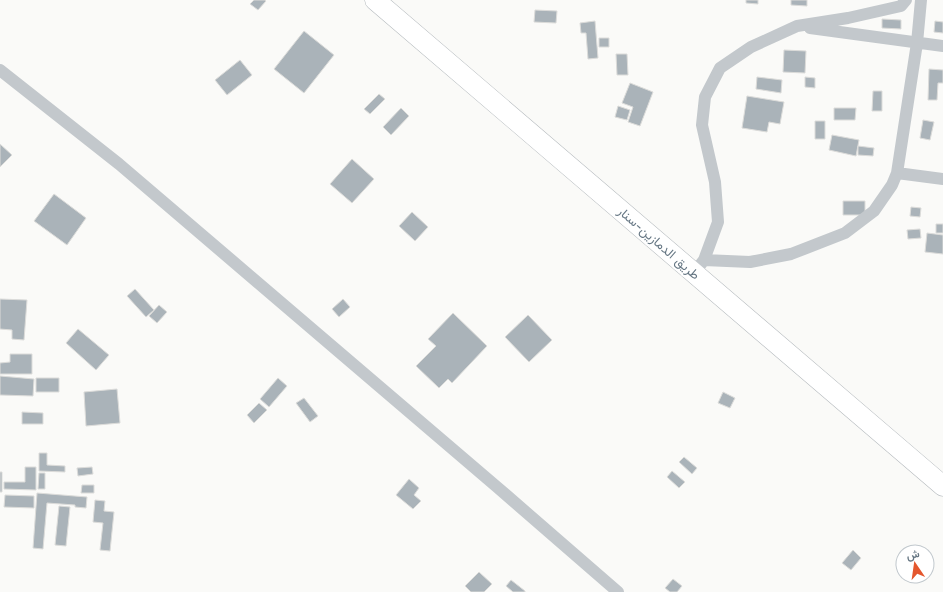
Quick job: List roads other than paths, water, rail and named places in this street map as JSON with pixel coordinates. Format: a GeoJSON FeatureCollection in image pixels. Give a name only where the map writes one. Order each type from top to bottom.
{"type":"FeatureCollection","features":[{"type":"Feature","properties":{"kind":"highway","name":"طريق الدمازين-سنار"},"geometry":{"type":"LineString","coordinates":[[375,0],[699,266],[943,486]]}},
{"type":"Feature","properties":{"kind":"street"},"geometry":{"type":"LineString","coordinates":[[906,0],[901,6],[848,18],[797,26],[751,47],[720,68],[705,97],[702,125],[715,182],[718,222],[699,266],[750,262],[791,254],[846,232],[874,211],[892,185],[897,173],[917,43],[921,0]]}},
{"type":"Feature","properties":{"kind":"street"},"geometry":{"type":"LineString","coordinates":[[797,26],[943,46]]}},
{"type":"Feature","properties":{"kind":"street"},"geometry":{"type":"LineString","coordinates":[[0,70],[119,164],[497,486],[618,592]]}},
{"type":"Feature","properties":{"kind":"street"},"geometry":{"type":"LineString","coordinates":[[897,173],[943,179]]}}]}
